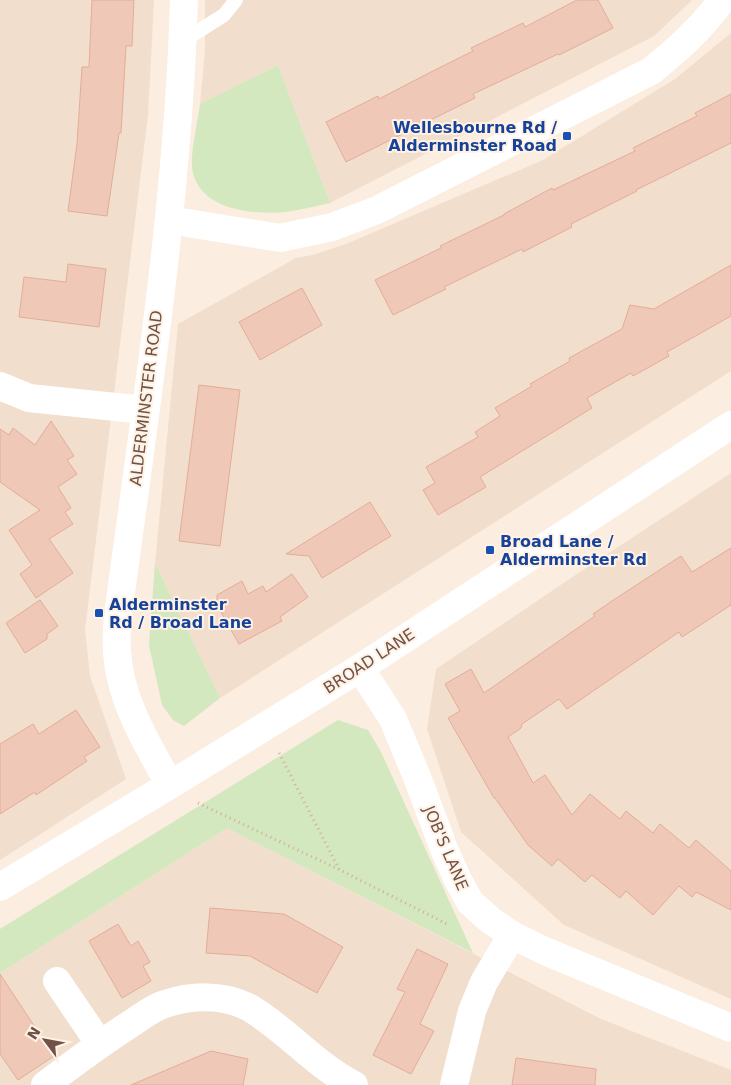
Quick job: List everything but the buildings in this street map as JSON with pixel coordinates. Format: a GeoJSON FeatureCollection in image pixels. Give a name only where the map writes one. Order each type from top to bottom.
{"type":"FeatureCollection","features":[{"type":"Feature","properties":{"kind":"street","name":"ALDERMINSTER ROAD"},"geometry":{"type":"LineString","coordinates":[[170,786],[137,725],[122,681],[117,651],[118,615],[169,220],[179,108],[184,0]]}},
{"type":"Feature","properties":{"kind":"street"},"geometry":{"type":"LineString","coordinates":[[169,220],[280,238],[332,227],[377,210],[651,72],[685,43],[714,12],[722,0]]}},
{"type":"Feature","properties":{"kind":"street"},"geometry":{"type":"LineString","coordinates":[[0,386],[30,398],[145,410]]}},
{"type":"Feature","properties":{"kind":"street","name":"BROAD LANE"},"geometry":{"type":"LineString","coordinates":[[0,887],[170,786],[360,668],[731,425]]}},
{"type":"Feature","properties":{"kind":"street","name":"JOB'S LANE"},"geometry":{"type":"LineString","coordinates":[[360,668],[393,719],[458,880],[470,902],[490,920],[512,935],[547,952],[731,1028]]}},
{"type":"Feature","properties":{"kind":"street"},"geometry":{"type":"LineString","coordinates":[[454,1085],[472,1011],[484,982],[512,935]]}},
{"type":"Feature","properties":{"kind":"street"},"geometry":{"type":"LineString","coordinates":[[57,981],[100,1043]]}},
{"type":"Feature","properties":{"kind":"street"},"geometry":{"type":"LineString","coordinates":[[45,1085],[100,1043],[163,1004],[192,997],[222,998],[248,1007],[272,1024],[310,1056],[354,1085]]}},
{"type":"Feature","properties":{"kind":"lane"},"geometry":{"type":"LineString","coordinates":[[183,41],[224,15],[236,0]]}},
{"type":"Feature","properties":{"kind":"path"},"geometry":{"type":"LineString","coordinates":[[264,728],[277,748],[340,870]]}},
{"type":"Feature","properties":{"kind":"path"},"geometry":{"type":"LineString","coordinates":[[170,786],[191,800],[340,870],[450,925]]}},
{"type":"Feature","properties":{"kind":"shaded area"},"geometry":{"type":"Polygon","coordinates":[[[0,0],[154,0],[148,115],[85,630],[90,676],[126,779],[0,860],[0,0]]]}},
{"type":"Feature","properties":{"kind":"shaded area"},"geometry":{"type":"Polygon","coordinates":[[[205,0],[692,0],[654,36],[330,203],[278,65],[200,104],[205,51],[205,0]]]}},
{"type":"Feature","properties":{"kind":"shaded area"},"geometry":{"type":"Polygon","coordinates":[[[731,33],[731,371],[220,698],[155,563],[178,324],[296,258],[313,255],[346,244],[543,160],[675,79],[731,33]]]}},
{"type":"Feature","properties":{"kind":"shaded area"},"geometry":{"type":"Polygon","coordinates":[[[731,473],[731,999],[564,925],[461,832],[427,729],[436,669],[731,473]]]}},
{"type":"Feature","properties":{"kind":"shaded area"},"geometry":{"type":"Polygon","coordinates":[[[227,828],[601,1019],[731,1070],[731,1085],[0,1085],[0,973],[227,828]]]}},
{"type":"Feature","properties":{"kind":"green space"},"geometry":{"type":"Polygon","coordinates":[[[278,65],[330,203],[272,213],[230,208],[207,195],[198,185],[193,173],[193,149],[200,104],[278,65]]]}},
{"type":"Feature","properties":{"kind":"green space"},"geometry":{"type":"Polygon","coordinates":[[[155,563],[220,698],[184,726],[173,720],[162,705],[149,645],[155,563]]]}},
{"type":"Feature","properties":{"kind":"green space"},"geometry":{"type":"Polygon","coordinates":[[[338,720],[368,730],[381,752],[473,953],[227,828],[0,973],[0,929],[338,720]]]}},
{"type":"Feature","properties":{"kind":"place","name":"Wellesbourne Rd / Alderminster Road"},"geometry":{"type":"Point","coordinates":[567,136]}},
{"type":"Feature","properties":{"kind":"place","name":"Broad Lane / Alderminster Rd"},"geometry":{"type":"Point","coordinates":[490,550]}},
{"type":"Feature","properties":{"kind":"place","name":"Alderminster Rd / Broad Lane"},"geometry":{"type":"Point","coordinates":[99,613]}}]}
